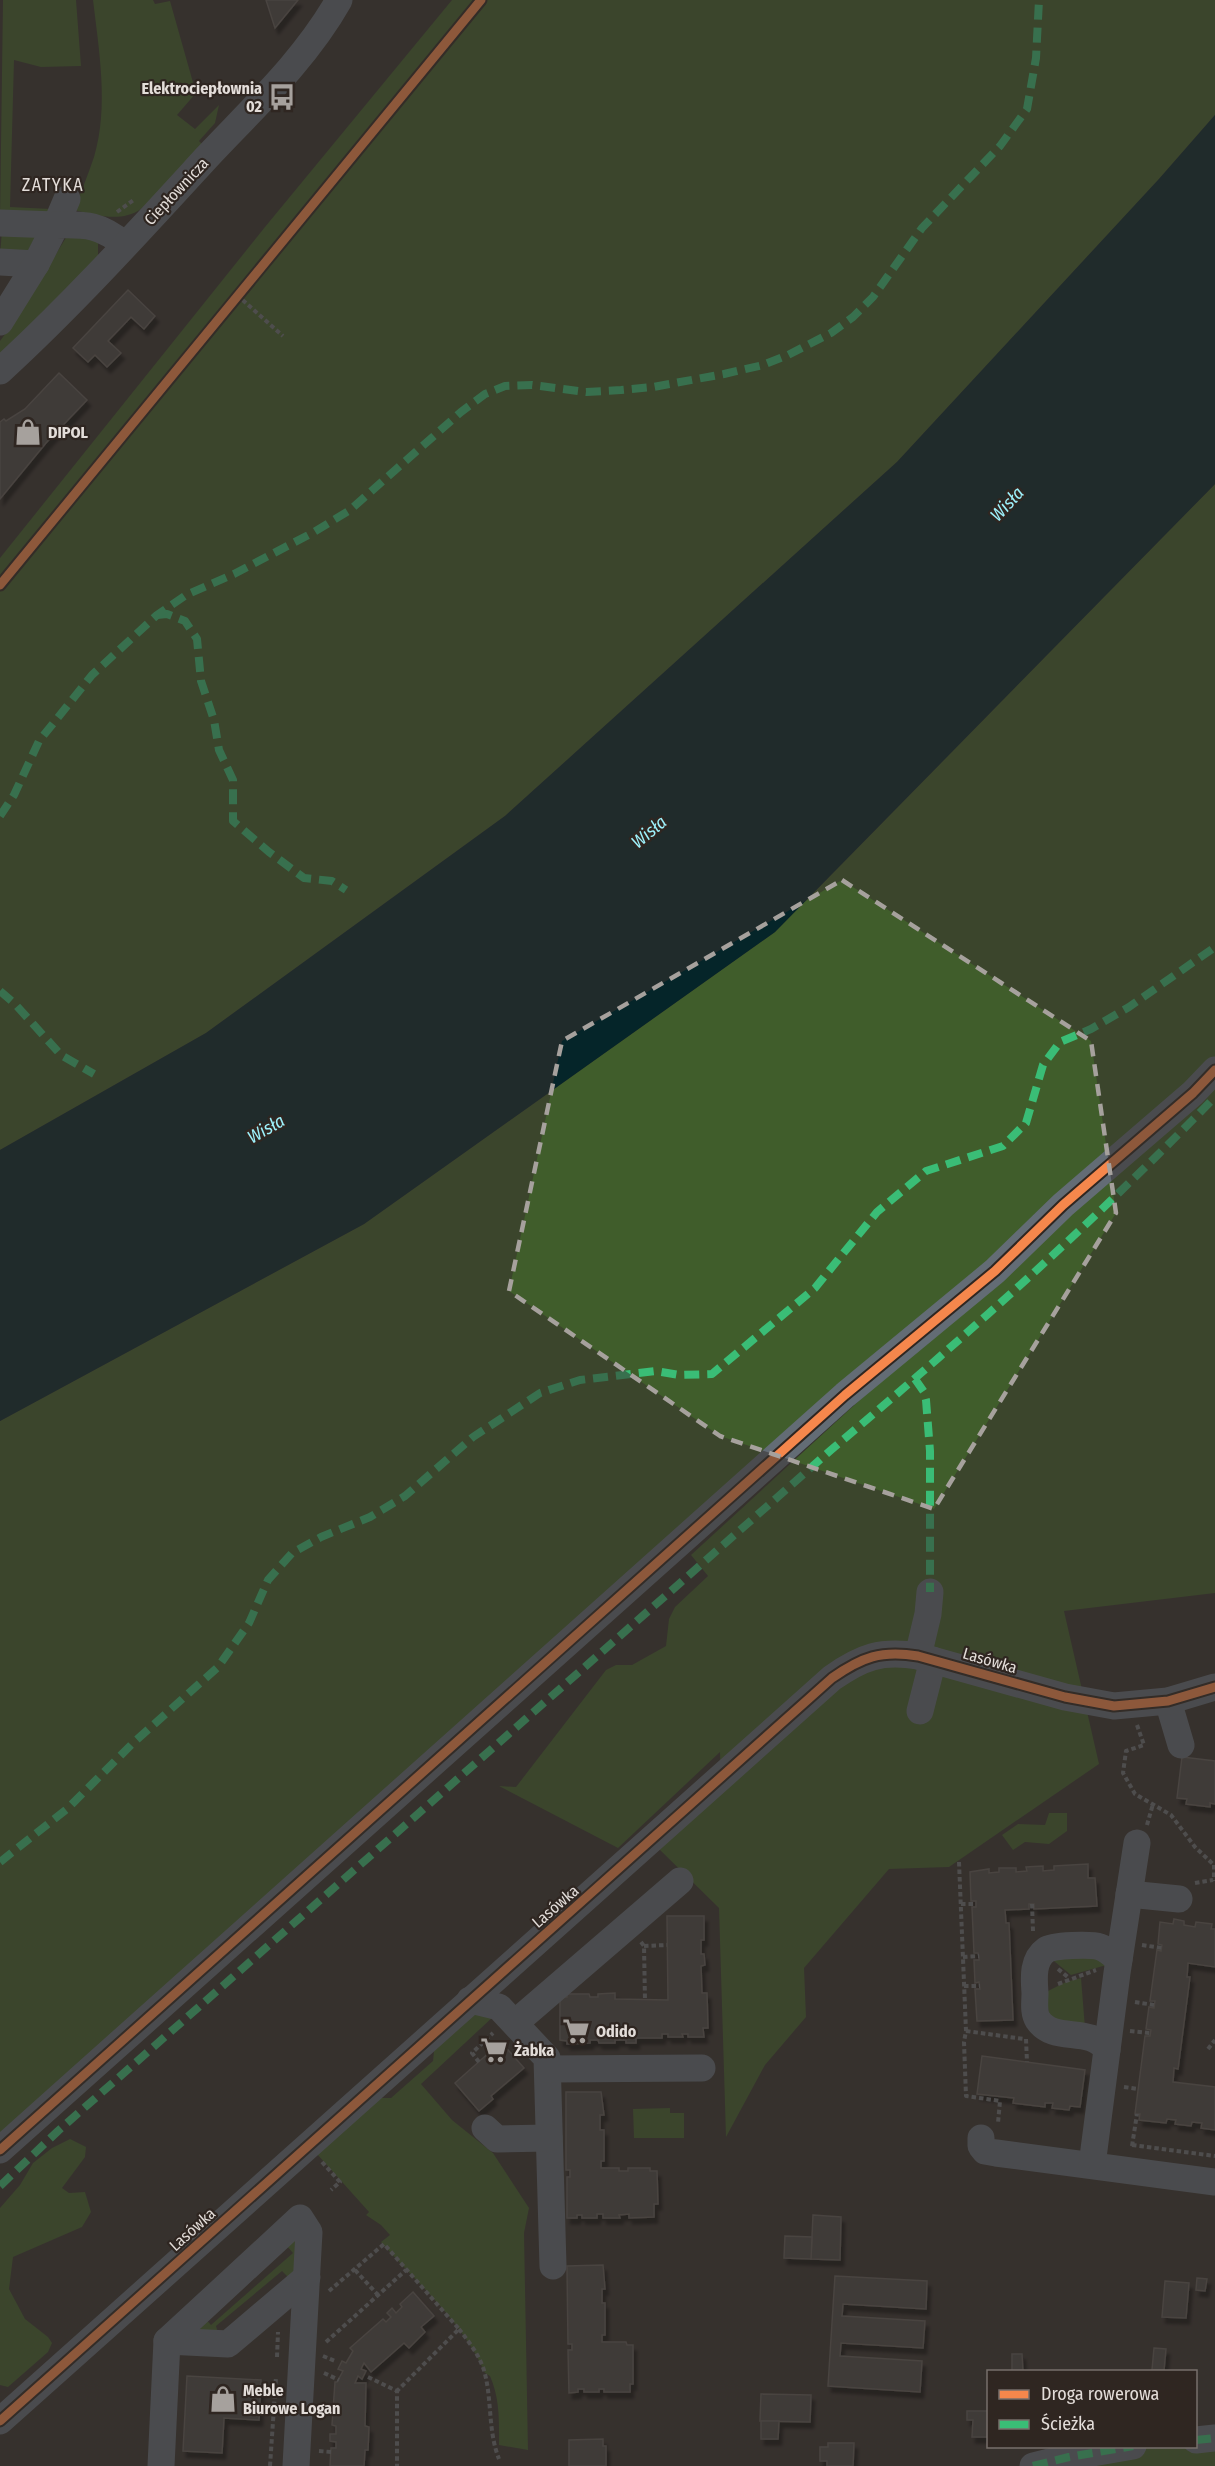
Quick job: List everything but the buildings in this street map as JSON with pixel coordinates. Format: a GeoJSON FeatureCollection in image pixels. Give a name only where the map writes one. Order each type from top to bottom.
{"type":"FeatureCollection","features":[{"type":"Feature","properties":{"kind":"street","name":"Ciepłownicza"},"geometry":{"type":"LineString","coordinates":[[0,371],[34,340],[126,245],[294,65],[313,42],[339,0]]}},
{"type":"Feature","properties":{"kind":"street"},"geometry":{"type":"LineString","coordinates":[[0,322],[36,264],[67,199]]}},
{"type":"Feature","properties":{"kind":"street"},"geometry":{"type":"LineString","coordinates":[[0,223],[94,226],[114,235],[126,245]]}},
{"type":"Feature","properties":{"kind":"street"},"geometry":{"type":"LineString","coordinates":[[0,262],[36,264]]}},
{"type":"Feature","properties":{"kind":"street"},"geometry":{"type":"LineString","coordinates":[[0,2150],[845,1395],[995,1271],[1063,1205],[1193,1093],[1215,1071]]}},
{"type":"Feature","properties":{"kind":"street"},"geometry":{"type":"LineString","coordinates":[[920,1711],[930,1592]]}},
{"type":"Feature","properties":{"kind":"street","name":"Lasówka"},"geometry":{"type":"LineString","coordinates":[[0,2421],[832,1678],[869,1656],[898,1653],[1114,1706],[1168,1701],[1215,1687]]}},
{"type":"Feature","properties":{"kind":"street"},"geometry":{"type":"LineString","coordinates":[[1168,1701],[1181,1745]]}},
{"type":"Feature","properties":{"kind":"street"},"geometry":{"type":"LineString","coordinates":[[1092,2164],[1137,1843]]}},
{"type":"Feature","properties":{"kind":"street"},"geometry":{"type":"LineString","coordinates":[[505,2028],[636,1936],[680,1881]]}},
{"type":"Feature","properties":{"kind":"street"},"geometry":{"type":"LineString","coordinates":[[1129,1894],[1179,1899]]}},
{"type":"Feature","properties":{"kind":"street"},"geometry":{"type":"LineString","coordinates":[[1107,2050],[1095,2038],[1061,2033],[1043,2026],[1035,2013],[1034,1972],[1045,1950],[1054,1947],[1101,1947],[1119,1960]]}},
{"type":"Feature","properties":{"kind":"street"},"geometry":{"type":"LineString","coordinates":[[470,2000],[499,2007],[505,2028],[548,2058],[553,2266]]}},
{"type":"Feature","properties":{"kind":"street"},"geometry":{"type":"LineString","coordinates":[[548,2076],[702,2068]]}},
{"type":"Feature","properties":{"kind":"street"},"geometry":{"type":"LineString","coordinates":[[548,2076],[634,2082]]}},
{"type":"Feature","properties":{"kind":"street"},"geometry":{"type":"LineString","coordinates":[[484,2128],[497,2139],[549,2138]]}},
{"type":"Feature","properties":{"kind":"street"},"geometry":{"type":"LineString","coordinates":[[989,2133],[981,2146],[985,2151],[1215,2182]]}},
{"type":"Feature","properties":{"kind":"street"},"geometry":{"type":"LineString","coordinates":[[161,2466],[167,2341],[300,2218],[309,2232],[296,2466]]}},
{"type":"Feature","properties":{"kind":"street"},"geometry":{"type":"LineString","coordinates":[[167,2341],[228,2344],[307,2290]]}},
{"type":"Feature","properties":{"kind":"street"},"geometry":{"type":"LineString","coordinates":[[1197,2440],[1215,2438]]}},
{"type":"Feature","properties":{"kind":"street"},"geometry":{"type":"LineString","coordinates":[[1033,2466],[1121,2448]]}},
{"type":"Feature","properties":{"kind":"path"},"geometry":{"type":"LineString","coordinates":[[230,304],[241,298],[245,285]]}},
{"type":"Feature","properties":{"kind":"path"},"geometry":{"type":"LineString","coordinates":[[241,298],[283,336]]}},
{"type":"Feature","properties":{"kind":"path"},"geometry":{"type":"LineString","coordinates":[[1136,1722],[1144,1745],[1126,1751],[1123,1773],[1134,1794],[1170,1815],[1195,1847],[1215,1864],[1215,1881]]}},
{"type":"Feature","properties":{"kind":"path"},"geometry":{"type":"LineString","coordinates":[[959,1862],[966,2031],[964,2042],[966,2096],[1000,2101],[989,2133]]}},
{"type":"Feature","properties":{"kind":"path"},"geometry":{"type":"LineString","coordinates":[[961,1904],[976,1904]]}},
{"type":"Feature","properties":{"kind":"path"},"geometry":{"type":"LineString","coordinates":[[645,2001],[636,1936],[667,1945]]}},
{"type":"Feature","properties":{"kind":"path"},"geometry":{"type":"LineString","coordinates":[[963,1957],[979,1956]]}},
{"type":"Feature","properties":{"kind":"path"},"geometry":{"type":"LineString","coordinates":[[964,1986],[980,1986]]}},
{"type":"Feature","properties":{"kind":"path"},"geometry":{"type":"LineString","coordinates":[[479,2062],[472,2053],[505,2028]]}},
{"type":"Feature","properties":{"kind":"path"},"geometry":{"type":"LineString","coordinates":[[966,2031],[1026,2039],[1027,2062]]}},
{"type":"Feature","properties":{"kind":"path"},"geometry":{"type":"LineString","coordinates":[[1208,2049],[1215,2040]]}},
{"type":"Feature","properties":{"kind":"path"},"geometry":{"type":"LineString","coordinates":[[1137,2114],[1132,2145],[1215,2156]]}},
{"type":"Feature","properties":{"kind":"path"},"geometry":{"type":"LineString","coordinates":[[326,2166],[340,2182],[331,2190]]}},
{"type":"Feature","properties":{"kind":"path"},"geometry":{"type":"LineString","coordinates":[[307,2290],[314,2304],[384,2244],[459,2329],[478,2357],[485,2373],[492,2437],[499,2459]]}},
{"type":"Feature","properties":{"kind":"path"},"geometry":{"type":"LineString","coordinates":[[355,2270],[378,2295]]}},
{"type":"Feature","properties":{"kind":"path"},"geometry":{"type":"LineString","coordinates":[[322,2345],[406,2270]]}},
{"type":"Feature","properties":{"kind":"path"},"geometry":{"type":"LineString","coordinates":[[397,2466],[397,2391],[459,2329]]}},
{"type":"Feature","properties":{"kind":"path"},"geometry":{"type":"LineString","coordinates":[[270,2466],[278,2330]]}},
{"type":"Feature","properties":{"kind":"path"},"geometry":{"type":"LineString","coordinates":[[368,2377],[397,2391]]}},
{"type":"Feature","properties":{"kind":"highlighted area"},"geometry":{"type":"Polygon","coordinates":[[[842,880],[1091,1041],[1116,1213],[934,1509],[720,1436],[509,1291],[562,1041],[842,880]]]}},
{"type":"Feature","properties":{"kind":"green space"},"geometry":{"type":"Polygon","coordinates":[[[3,0],[76,0],[81,66],[41,67],[14,60],[10,207],[51,209],[49,213],[0,217],[3,0]]]}},
{"type":"Feature","properties":{"kind":"green space"},"geometry":{"type":"Polygon","coordinates":[[[93,0],[153,0],[155,4],[170,1],[196,93],[177,115],[195,129],[219,105],[215,123],[199,141],[204,146],[141,209],[125,216],[108,217],[74,210],[94,157],[101,119],[101,79],[93,0]]]}},
{"type":"Feature","properties":{"kind":"green space"},"geometry":{"type":"Polygon","coordinates":[[[452,0],[1215,0],[1215,115],[1159,179],[897,462],[505,816],[206,1033],[0,1150],[0,558],[265,227],[452,0]]]}},
{"type":"Feature","properties":{"kind":"green space"},"geometry":{"type":"Polygon","coordinates":[[[2,230],[36,236],[27,252],[0,255],[2,230]]]}},
{"type":"Feature","properties":{"kind":"green space"},"geometry":{"type":"Polygon","coordinates":[[[67,236],[98,240],[98,256],[0,359],[0,341],[17,318],[67,236]]]}},
{"type":"Feature","properties":{"kind":"green space"},"geometry":{"type":"Polygon","coordinates":[[[1215,484],[1215,1057],[1188,1088],[0,2135],[0,1421],[364,1224],[775,932],[1215,484]]]}},
{"type":"Feature","properties":{"kind":"green space"},"geometry":{"type":"Polygon","coordinates":[[[1215,1087],[1215,1593],[1064,1611],[1099,1764],[949,1867],[889,1869],[804,1968],[806,2017],[765,2065],[726,2137],[719,1908],[659,1849],[721,1788],[720,1752],[618,1848],[499,1786],[516,1787],[606,1670],[616,1665],[632,1665],[666,1646],[669,1619],[675,1607],[708,1576],[691,1555],[923,1342],[1215,1087]]]}},
{"type":"Feature","properties":{"kind":"green space"},"geometry":{"type":"Polygon","coordinates":[[[1049,1813],[1067,1813],[1067,1831],[1049,1844],[1025,1842],[1013,1850],[1002,1835],[1018,1824],[1045,1825],[1049,1813]]]}},
{"type":"Feature","properties":{"kind":"green space"},"geometry":{"type":"Polygon","coordinates":[[[1092,1951],[1112,1969],[1103,1966],[1071,1975],[1049,1957],[1092,1951]]]}},
{"type":"Feature","properties":{"kind":"green space"},"geometry":{"type":"Polygon","coordinates":[[[1081,1978],[1085,2028],[1050,2023],[1046,1992],[1066,1982],[1081,1978]]]}},
{"type":"Feature","properties":{"kind":"green space"},"geometry":{"type":"Polygon","coordinates":[[[480,2012],[494,2016],[421,2084],[452,2120],[493,2153],[529,2208],[524,2233],[528,2450],[499,2445],[497,2401],[490,2376],[485,2373],[476,2354],[452,2320],[381,2242],[390,2235],[381,2225],[366,2215],[369,2212],[317,2154],[379,2098],[391,2098],[433,2061],[434,2051],[472,2015],[480,2012]]]}},
{"type":"Feature","properties":{"kind":"green space"},"geometry":{"type":"Polygon","coordinates":[[[670,2108],[670,2113],[684,2113],[684,2138],[634,2138],[633,2109],[670,2108]]]}},
{"type":"Feature","properties":{"kind":"green space"},"geometry":{"type":"Polygon","coordinates":[[[70,2139],[86,2147],[85,2157],[62,2188],[69,2193],[85,2192],[91,2212],[82,2227],[13,2257],[9,2289],[25,2319],[48,2337],[52,2343],[48,2352],[8,2387],[0,2385],[0,2208],[20,2185],[33,2163],[52,2148],[70,2139]]]}},
{"type":"Feature","properties":{"kind":"green space"},"geometry":{"type":"Polygon","coordinates":[[[291,2240],[301,2243],[291,2280],[282,2271],[216,2326],[219,2336],[208,2336],[198,2328],[202,2315],[211,2325],[293,2253],[285,2244],[291,2240]]]}},
{"type":"Feature","properties":{"kind":"green space"},"geometry":{"type":"Polygon","coordinates":[[[1215,2440],[1215,2466],[1041,2466],[1135,2448],[1197,2448],[1197,2446],[1215,2440]]]}},
{"type":"Feature","properties":{"kind":"water","name":"Wisła"},"geometry":{"type":"Polygon","coordinates":[[[1215,115],[1215,484],[775,932],[364,1224],[0,1421],[0,1150],[206,1033],[505,816],[897,462],[1159,179],[1215,115]]]}},
{"type":"Feature","properties":{"kind":"marked path"},"geometry":{"type":"LineString","coordinates":[[0,816],[14,795],[39,741],[92,675],[157,615],[186,595],[234,574],[314,532],[350,510],[461,412],[485,394],[505,386],[532,385],[586,392],[621,390],[653,387],[724,374],[763,365],[788,355],[831,333],[853,317],[873,297],[922,228],[1000,146],[1027,109],[1036,58],[1039,0]]}},
{"type":"Feature","properties":{"kind":"marked path"},"geometry":{"type":"LineString","coordinates":[[157,615],[167,614],[185,621],[197,639],[201,681],[214,720],[219,750],[233,780],[233,821],[304,878],[332,881],[346,890]]}},
{"type":"Feature","properties":{"kind":"marked path"},"geometry":{"type":"LineString","coordinates":[[0,1862],[67,1809],[132,1744],[218,1667],[249,1623],[268,1580],[292,1553],[321,1537],[370,1517],[405,1496],[473,1437],[540,1393],[580,1380],[656,1371],[679,1375],[712,1374],[815,1288],[877,1212],[926,1171],[1003,1146],[1026,1123],[1043,1065],[1060,1042],[1091,1029],[1129,1007],[1215,947]]}},
{"type":"Feature","properties":{"kind":"marked path"},"geometry":{"type":"LineString","coordinates":[[0,991],[15,1004],[61,1055],[94,1074]]}},
{"type":"Feature","properties":{"kind":"marked path"},"geometry":{"type":"LineString","coordinates":[[0,2186],[58,2131],[979,1322],[1123,1189],[1215,1097]]}},
{"type":"Feature","properties":{"kind":"marked path"},"geometry":{"type":"LineString","coordinates":[[915,1379],[924,1392],[926,1400],[930,1451],[930,1592]]}},
{"type":"Feature","properties":{"kind":"marked path"},"geometry":{"type":"LineString","coordinates":[[1197,2440],[1215,2438]]}},
{"type":"Feature","properties":{"kind":"marked path"},"geometry":{"type":"LineString","coordinates":[[1033,2466],[1121,2448]]}},
{"type":"Feature","properties":{"kind":"cycle path"},"geometry":{"type":"LineString","coordinates":[[0,585],[481,0]]}},
{"type":"Feature","properties":{"kind":"cycle path"},"geometry":{"type":"LineString","coordinates":[[0,2150],[845,1395],[995,1271],[1063,1205],[1193,1093],[1215,1070]]}},
{"type":"Feature","properties":{"kind":"cycle path"},"geometry":{"type":"LineString","coordinates":[[0,2421],[832,1678],[843,1671],[872,1657],[905,1654],[1065,1697],[1114,1706],[1168,1701],[1215,1687]]}},
{"type":"Feature","properties":{"kind":"place","name":"Elektrociepłownia 02"},"geometry":{"type":"Point","coordinates":[282,97]}},
{"type":"Feature","properties":{"kind":"place","name":"DIPOL"},"geometry":{"type":"Point","coordinates":[28,432]}},
{"type":"Feature","properties":{"kind":"place","name":"Odido"},"geometry":{"type":"Point","coordinates":[576,2031]}},
{"type":"Feature","properties":{"kind":"place","name":"Żabka"},"geometry":{"type":"Point","coordinates":[494,2050]}},
{"type":"Feature","properties":{"kind":"place","name":"Meble Biurowe Logan"},"geometry":{"type":"Point","coordinates":[223,2399]}},
{"type":"Feature","properties":{"kind":"district","name":"ZATYKA"},"geometry":{"type":"Point","coordinates":[53,185]}}]}
